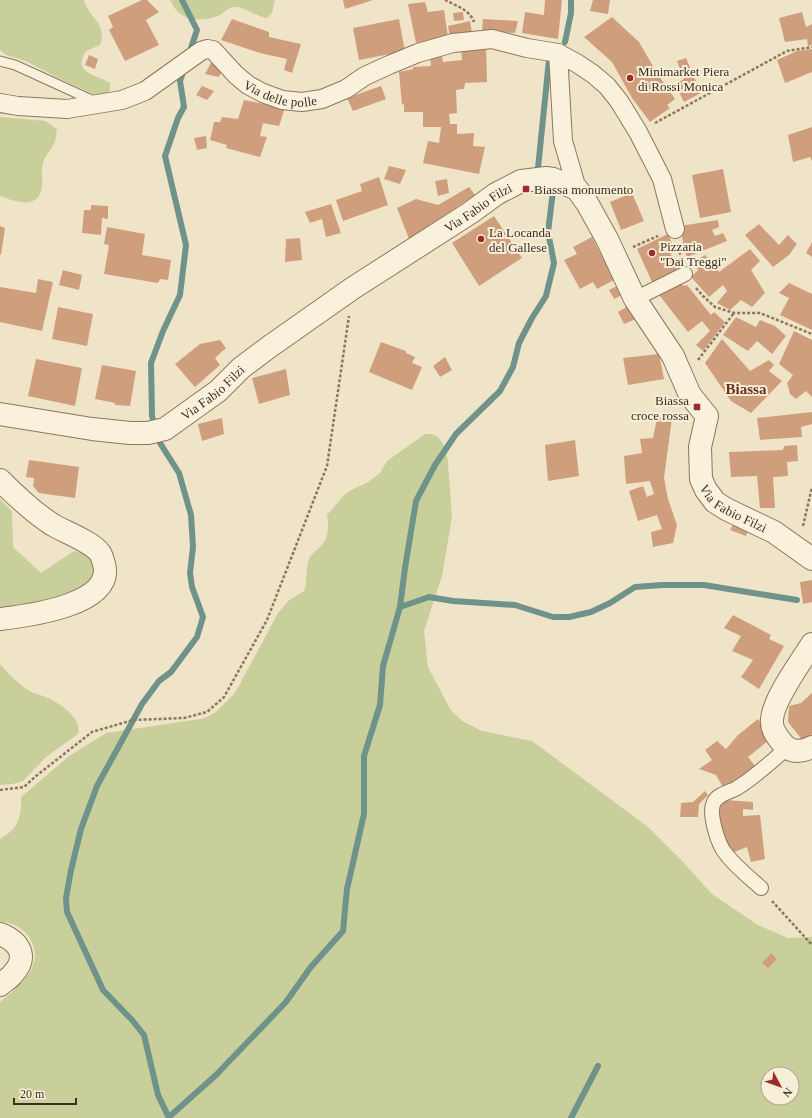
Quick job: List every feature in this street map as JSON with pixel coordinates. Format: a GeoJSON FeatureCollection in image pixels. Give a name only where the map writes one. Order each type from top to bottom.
{"type":"FeatureCollection","features":[{"type":"Feature","properties":{"kind":"street","name":"Via delle polle"},"geometry":{"type":"LineString","coordinates":[[0,103],[18,106],[68,109],[122,100],[145,91],[204,49],[213,50],[236,75],[248,85],[263,93],[282,100],[302,102],[322,99],[346,89],[365,76],[418,53],[453,43],[492,38],[527,48],[558,53],[578,64],[607,86],[619,101],[638,132],[662,179],[675,229]]}},
{"type":"Feature","properties":{"kind":"street"},"geometry":{"type":"LineString","coordinates":[[558,53],[563,141],[577,189]]}},
{"type":"Feature","properties":{"kind":"street","name":"Via Fabio Filzi"},"geometry":{"type":"LineString","coordinates":[[0,414],[84,428],[130,433],[148,433],[165,429],[218,391],[241,368],[269,347],[353,288],[470,213],[496,194],[521,181],[553,178],[577,189],[587,203],[597,219],[635,299],[673,356],[690,395],[706,416],[700,447],[701,479],[706,490],[715,502],[726,509],[774,532],[808,556]]}},
{"type":"Feature","properties":{"kind":"street"},"geometry":{"type":"LineString","coordinates":[[635,299],[685,274]]}},
{"type":"Feature","properties":{"kind":"street"},"geometry":{"type":"LineString","coordinates":[[0,480],[44,519],[78,537],[100,552],[106,569],[106,578],[89,596],[76,603],[30,615],[0,619]]}},
{"type":"Feature","properties":{"kind":"street"},"geometry":{"type":"LineString","coordinates":[[812,644],[779,697],[772,712],[772,724],[775,732],[787,748],[796,752],[812,747]]}},
{"type":"Feature","properties":{"kind":"street"},"geometry":{"type":"LineString","coordinates":[[761,888],[725,854],[717,834],[712,815],[713,803],[717,798],[756,775],[787,748]]}},
{"type":"Feature","properties":{"kind":"street"},"geometry":{"type":"LineString","coordinates":[[0,934],[14,942],[21,955],[20,964],[12,975],[0,985]]}},
{"type":"Feature","properties":{"kind":"lane"},"geometry":{"type":"LineString","coordinates":[[0,61],[15,65],[101,104]]}},
{"type":"Feature","properties":{"kind":"path"},"geometry":{"type":"LineString","coordinates":[[445,0],[460,6],[472,16],[478,40]]}},
{"type":"Feature","properties":{"kind":"path"},"geometry":{"type":"LineString","coordinates":[[638,132],[787,51],[812,47]]}},
{"type":"Feature","properties":{"kind":"path"},"geometry":{"type":"LineString","coordinates":[[614,254],[675,229],[685,274],[702,296],[715,307],[734,313],[760,313],[812,334]]}},
{"type":"Feature","properties":{"kind":"path"},"geometry":{"type":"LineString","coordinates":[[0,790],[24,787],[92,732],[133,720],[184,718],[192,716],[207,712],[224,697],[267,620],[326,466],[353,288]]}},
{"type":"Feature","properties":{"kind":"path"},"geometry":{"type":"LineString","coordinates":[[673,356],[699,360],[734,313]]}},
{"type":"Feature","properties":{"kind":"path"},"geometry":{"type":"LineString","coordinates":[[808,556],[802,533],[812,487]]}},
{"type":"Feature","properties":{"kind":"path"},"geometry":{"type":"LineString","coordinates":[[761,888],[812,945]]}},
{"type":"Feature","properties":{"kind":"green space"},"geometry":{"type":"Polygon","coordinates":[[[0,0],[84,0],[86,6],[100,26],[102,37],[100,45],[85,53],[82,58],[83,69],[110,83],[110,90],[105,95],[98,96],[58,78],[26,61],[6,55],[0,50],[0,0]]]}},
{"type":"Feature","properties":{"kind":"green space"},"geometry":{"type":"Polygon","coordinates":[[[170,0],[275,0],[272,13],[267,18],[245,9],[233,7],[215,17],[192,19],[181,15],[170,0]]]}},
{"type":"Feature","properties":{"kind":"green space"},"geometry":{"type":"Polygon","coordinates":[[[0,117],[45,121],[57,129],[55,142],[43,163],[42,188],[35,200],[30,202],[18,202],[0,196],[0,117]]]}},
{"type":"Feature","properties":{"kind":"green space"},"geometry":{"type":"Polygon","coordinates":[[[425,434],[437,436],[445,447],[448,462],[452,517],[442,576],[424,631],[428,667],[450,709],[462,721],[482,731],[532,741],[648,827],[712,894],[758,925],[788,938],[812,937],[812,1118],[0,1118],[0,1002],[16,989],[29,974],[35,957],[34,947],[29,937],[23,930],[8,923],[0,922],[0,839],[11,831],[18,822],[21,811],[21,797],[69,756],[106,733],[200,719],[216,712],[235,693],[278,613],[288,601],[304,591],[309,559],[325,541],[328,528],[327,515],[344,495],[367,483],[380,473],[387,461],[425,434]]]}},
{"type":"Feature","properties":{"kind":"green space"},"geometry":{"type":"Polygon","coordinates":[[[0,499],[12,511],[13,547],[41,573],[74,551],[92,556],[96,576],[75,589],[63,594],[0,609],[0,499]]]}},
{"type":"Feature","properties":{"kind":"green space"},"geometry":{"type":"Polygon","coordinates":[[[0,664],[24,687],[33,693],[46,697],[69,712],[77,722],[78,728],[78,734],[46,757],[23,781],[1,785],[0,785],[0,664]]]}},
{"type":"Feature","properties":{"kind":"building"},"geometry":{"type":"Polygon","coordinates":[[[142,0],[147,0],[159,12],[146,20],[159,45],[125,61],[109,30],[113,27],[108,16],[142,0]]]}},
{"type":"Feature","properties":{"kind":"building"},"geometry":{"type":"Polygon","coordinates":[[[343,0],[373,0],[345,9],[343,0]]]}},
{"type":"Feature","properties":{"kind":"building"},"geometry":{"type":"Polygon","coordinates":[[[545,0],[562,0],[558,39],[522,33],[525,12],[544,15],[545,0]]]}},
{"type":"Feature","properties":{"kind":"building"},"geometry":{"type":"Polygon","coordinates":[[[593,0],[610,0],[608,14],[590,11],[593,0]]]}},
{"type":"Feature","properties":{"kind":"building"},"geometry":{"type":"Polygon","coordinates":[[[425,2],[428,12],[444,10],[448,37],[416,43],[408,4],[425,2]]]}},
{"type":"Feature","properties":{"kind":"building"},"geometry":{"type":"Polygon","coordinates":[[[463,12],[464,20],[454,21],[453,13],[463,12]]]}},
{"type":"Feature","properties":{"kind":"building"},"geometry":{"type":"Polygon","coordinates":[[[802,12],[806,27],[812,24],[812,45],[808,46],[807,39],[785,42],[779,18],[802,12]]]}},
{"type":"Feature","properties":{"kind":"building"},"geometry":{"type":"Polygon","coordinates":[[[612,17],[639,42],[657,73],[675,99],[667,105],[670,108],[650,122],[632,98],[612,62],[584,37],[612,17]]]}},
{"type":"Feature","properties":{"kind":"building"},"geometry":{"type":"Polygon","coordinates":[[[232,19],[269,32],[269,37],[301,44],[292,73],[284,70],[287,59],[260,53],[221,40],[232,19]]]}},
{"type":"Feature","properties":{"kind":"building"},"geometry":{"type":"Polygon","coordinates":[[[399,19],[405,51],[359,60],[353,28],[399,19]]]}},
{"type":"Feature","properties":{"kind":"building"},"geometry":{"type":"Polygon","coordinates":[[[483,19],[518,21],[515,33],[482,31],[483,19]]]}},
{"type":"Feature","properties":{"kind":"building"},"geometry":{"type":"Polygon","coordinates":[[[470,21],[472,33],[450,38],[448,26],[470,21]]]}},
{"type":"Feature","properties":{"kind":"building"},"geometry":{"type":"Polygon","coordinates":[[[486,44],[487,82],[465,83],[464,89],[456,90],[457,113],[449,114],[450,124],[457,124],[457,134],[474,133],[473,146],[485,147],[479,174],[423,163],[428,141],[439,143],[441,127],[423,127],[423,112],[404,112],[399,72],[413,69],[413,67],[431,66],[430,58],[442,56],[443,62],[462,60],[461,47],[486,44]]]}},
{"type":"Feature","properties":{"kind":"building"},"geometry":{"type":"Polygon","coordinates":[[[812,49],[812,72],[785,83],[777,60],[797,51],[812,49]]]}},
{"type":"Feature","properties":{"kind":"building"},"geometry":{"type":"Polygon","coordinates":[[[89,55],[98,59],[95,69],[85,65],[89,55]]]}},
{"type":"Feature","properties":{"kind":"building"},"geometry":{"type":"Polygon","coordinates":[[[686,58],[701,93],[684,102],[675,84],[684,79],[677,61],[686,58]]]}},
{"type":"Feature","properties":{"kind":"building"},"geometry":{"type":"Polygon","coordinates":[[[212,61],[222,70],[219,77],[205,74],[212,61]]]}},
{"type":"Feature","properties":{"kind":"building"},"geometry":{"type":"Polygon","coordinates":[[[202,86],[214,91],[207,100],[196,95],[202,86]]]}},
{"type":"Feature","properties":{"kind":"building"},"geometry":{"type":"Polygon","coordinates":[[[381,86],[386,99],[353,111],[347,98],[381,86]]]}},
{"type":"Feature","properties":{"kind":"building"},"geometry":{"type":"Polygon","coordinates":[[[244,100],[285,108],[279,126],[263,123],[260,136],[267,137],[260,157],[226,148],[227,145],[210,140],[214,122],[220,122],[222,117],[238,119],[244,100]]]}},
{"type":"Feature","properties":{"kind":"building"},"geometry":{"type":"Polygon","coordinates":[[[812,127],[812,161],[810,157],[793,162],[788,135],[812,127]]]}},
{"type":"Feature","properties":{"kind":"building"},"geometry":{"type":"Polygon","coordinates":[[[206,136],[207,148],[197,150],[194,138],[206,136]]]}},
{"type":"Feature","properties":{"kind":"building"},"geometry":{"type":"Polygon","coordinates":[[[389,166],[406,170],[400,184],[384,179],[389,166]]]}},
{"type":"Feature","properties":{"kind":"building"},"geometry":{"type":"Polygon","coordinates":[[[723,169],[731,212],[700,218],[692,175],[723,169]]]}},
{"type":"Feature","properties":{"kind":"building"},"geometry":{"type":"Polygon","coordinates":[[[379,177],[388,205],[343,221],[336,200],[362,191],[360,184],[379,177]]]}},
{"type":"Feature","properties":{"kind":"building"},"geometry":{"type":"Polygon","coordinates":[[[447,179],[449,193],[438,196],[435,181],[447,179]]]}},
{"type":"Feature","properties":{"kind":"building"},"geometry":{"type":"Polygon","coordinates":[[[469,187],[475,195],[409,239],[397,208],[416,199],[438,205],[469,187]]]}},
{"type":"Feature","properties":{"kind":"building"},"geometry":{"type":"Polygon","coordinates":[[[632,193],[644,221],[621,230],[610,202],[632,193]]]}},
{"type":"Feature","properties":{"kind":"building"},"geometry":{"type":"Polygon","coordinates":[[[331,204],[341,233],[326,237],[322,219],[310,223],[305,212],[331,204]]]}},
{"type":"Feature","properties":{"kind":"building"},"geometry":{"type":"Polygon","coordinates":[[[91,205],[108,206],[108,219],[102,218],[101,235],[82,233],[84,210],[91,210],[91,205]]]}},
{"type":"Feature","properties":{"kind":"building"},"geometry":{"type":"Polygon","coordinates":[[[494,216],[522,258],[479,286],[452,243],[494,216]]]}},
{"type":"Feature","properties":{"kind":"building"},"geometry":{"type":"Polygon","coordinates":[[[718,220],[719,227],[712,230],[715,236],[723,233],[727,241],[687,257],[681,243],[683,242],[680,226],[718,220]]]}},
{"type":"Feature","properties":{"kind":"building"},"geometry":{"type":"Polygon","coordinates":[[[759,224],[779,245],[788,235],[797,244],[789,255],[773,267],[745,235],[759,224]]]}},
{"type":"Feature","properties":{"kind":"building"},"geometry":{"type":"Polygon","coordinates":[[[0,226],[5,228],[1,255],[0,254],[0,226]]]}},
{"type":"Feature","properties":{"kind":"building"},"geometry":{"type":"Polygon","coordinates":[[[107,227],[145,234],[142,255],[171,260],[168,280],[160,279],[158,283],[104,274],[109,245],[104,244],[107,227]]]}},
{"type":"Feature","properties":{"kind":"building"},"geometry":{"type":"Polygon","coordinates":[[[668,234],[672,243],[667,245],[678,271],[653,284],[637,249],[668,234]]]}},
{"type":"Feature","properties":{"kind":"building"},"geometry":{"type":"Polygon","coordinates":[[[592,237],[614,280],[597,289],[593,282],[580,289],[564,260],[577,254],[573,247],[592,237]]]}},
{"type":"Feature","properties":{"kind":"building"},"geometry":{"type":"Polygon","coordinates":[[[300,238],[302,260],[285,262],[286,239],[300,238]]]}},
{"type":"Feature","properties":{"kind":"building"},"geometry":{"type":"Polygon","coordinates":[[[812,242],[812,257],[806,253],[812,242]]]}},
{"type":"Feature","properties":{"kind":"building"},"geometry":{"type":"Polygon","coordinates":[[[750,249],[760,261],[751,270],[765,293],[752,307],[741,300],[730,310],[717,303],[727,291],[723,285],[709,297],[691,277],[698,270],[694,262],[705,255],[714,264],[719,272],[750,249]]]}},
{"type":"Feature","properties":{"kind":"building"},"geometry":{"type":"Polygon","coordinates":[[[63,270],[82,275],[79,290],[59,285],[63,270]]]}},
{"type":"Feature","properties":{"kind":"building"},"geometry":{"type":"Polygon","coordinates":[[[38,279],[53,282],[42,331],[0,322],[0,287],[36,293],[38,279]]]}},
{"type":"Feature","properties":{"kind":"building"},"geometry":{"type":"Polygon","coordinates":[[[677,280],[684,286],[687,285],[711,315],[714,312],[725,322],[703,351],[696,345],[710,331],[702,321],[688,332],[656,291],[677,280]]]}},
{"type":"Feature","properties":{"kind":"building"},"geometry":{"type":"Polygon","coordinates":[[[623,283],[628,292],[614,299],[609,290],[623,283]]]}},
{"type":"Feature","properties":{"kind":"building"},"geometry":{"type":"Polygon","coordinates":[[[789,283],[812,294],[812,330],[780,315],[789,298],[779,293],[789,283]]]}},
{"type":"Feature","properties":{"kind":"building"},"geometry":{"type":"Polygon","coordinates":[[[630,305],[636,319],[624,324],[618,312],[630,305]]]}},
{"type":"Feature","properties":{"kind":"building"},"geometry":{"type":"Polygon","coordinates":[[[58,307],[93,314],[87,346],[52,339],[58,307]]]}},
{"type":"Feature","properties":{"kind":"building"},"geometry":{"type":"Polygon","coordinates":[[[736,317],[756,327],[760,320],[775,326],[786,336],[772,354],[757,341],[748,351],[723,335],[736,317]]]}},
{"type":"Feature","properties":{"kind":"building"},"geometry":{"type":"Polygon","coordinates":[[[794,331],[812,340],[812,397],[806,391],[796,399],[790,394],[787,383],[793,375],[779,364],[794,331]]]}},
{"type":"Feature","properties":{"kind":"building"},"geometry":{"type":"Polygon","coordinates":[[[722,339],[750,371],[769,360],[774,365],[769,371],[782,381],[751,413],[731,401],[705,363],[722,339]]]}},
{"type":"Feature","properties":{"kind":"building"},"geometry":{"type":"Polygon","coordinates":[[[220,340],[226,348],[215,358],[220,365],[195,387],[175,364],[200,344],[220,340]]]}},
{"type":"Feature","properties":{"kind":"building"},"geometry":{"type":"Polygon","coordinates":[[[381,342],[406,351],[406,353],[415,357],[412,363],[422,367],[412,390],[369,372],[381,342]]]}},
{"type":"Feature","properties":{"kind":"building"},"geometry":{"type":"Polygon","coordinates":[[[659,354],[664,379],[628,385],[623,358],[659,354]]]}},
{"type":"Feature","properties":{"kind":"building"},"geometry":{"type":"Polygon","coordinates":[[[445,357],[452,370],[440,377],[433,366],[445,357]]]}},
{"type":"Feature","properties":{"kind":"building"},"geometry":{"type":"Polygon","coordinates":[[[36,359],[82,368],[75,406],[28,396],[36,359]]]}},
{"type":"Feature","properties":{"kind":"building"},"geometry":{"type":"Polygon","coordinates":[[[102,365],[136,371],[130,406],[115,405],[115,403],[95,399],[102,365]]]}},
{"type":"Feature","properties":{"kind":"building"},"geometry":{"type":"Polygon","coordinates":[[[286,369],[290,395],[259,404],[252,378],[286,369]]]}},
{"type":"Feature","properties":{"kind":"building"},"geometry":{"type":"Polygon","coordinates":[[[812,412],[812,424],[801,427],[802,437],[760,440],[757,418],[812,412]]]}},
{"type":"Feature","properties":{"kind":"building"},"geometry":{"type":"Polygon","coordinates":[[[222,418],[224,434],[202,441],[198,424],[222,418]]]}},
{"type":"Feature","properties":{"kind":"building"},"geometry":{"type":"Polygon","coordinates":[[[657,418],[672,418],[664,478],[668,499],[677,525],[673,543],[653,547],[651,532],[662,529],[657,515],[638,521],[629,491],[643,486],[647,497],[654,494],[650,481],[626,484],[624,456],[642,453],[640,439],[653,438],[657,418]]]}},
{"type":"Feature","properties":{"kind":"building"},"geometry":{"type":"Polygon","coordinates":[[[575,440],[579,476],[548,481],[545,445],[575,440]]]}},
{"type":"Feature","properties":{"kind":"building"},"geometry":{"type":"Polygon","coordinates":[[[797,445],[798,461],[787,462],[788,476],[773,477],[775,508],[760,508],[757,476],[731,477],[729,452],[783,450],[784,446],[797,445]]]}},
{"type":"Feature","properties":{"kind":"building"},"geometry":{"type":"Polygon","coordinates":[[[29,460],[79,467],[75,498],[39,493],[33,486],[34,478],[26,477],[29,460]]]}},
{"type":"Feature","properties":{"kind":"building"},"geometry":{"type":"Polygon","coordinates":[[[735,521],[750,527],[746,536],[730,530],[735,521]]]}},
{"type":"Feature","properties":{"kind":"building"},"geometry":{"type":"Polygon","coordinates":[[[812,580],[812,602],[803,604],[800,582],[812,580]]]}},
{"type":"Feature","properties":{"kind":"building"},"geometry":{"type":"Polygon","coordinates":[[[733,615],[771,635],[769,639],[784,646],[759,689],[741,677],[753,660],[732,651],[741,636],[724,628],[733,615]]]}},
{"type":"Feature","properties":{"kind":"building"},"geometry":{"type":"Polygon","coordinates":[[[812,693],[812,734],[803,741],[788,722],[789,706],[801,703],[812,693]]]}},
{"type":"Feature","properties":{"kind":"building"},"geometry":{"type":"Polygon","coordinates":[[[758,719],[773,737],[748,757],[755,766],[743,776],[723,787],[716,775],[699,769],[712,760],[705,750],[717,741],[726,749],[738,735],[758,719]]]}},
{"type":"Feature","properties":{"kind":"building"},"geometry":{"type":"Polygon","coordinates":[[[705,791],[708,795],[699,804],[698,817],[680,817],[681,803],[693,802],[705,791]]]}},
{"type":"Feature","properties":{"kind":"building"},"geometry":{"type":"Polygon","coordinates":[[[726,800],[753,802],[753,810],[743,809],[743,816],[760,815],[765,859],[751,862],[747,847],[732,853],[719,830],[717,805],[726,800]]]}},
{"type":"Feature","properties":{"kind":"building"},"geometry":{"type":"Polygon","coordinates":[[[771,953],[777,959],[768,968],[762,963],[771,953]]]}},
{"type":"Feature","properties":{"kind":"waterway"},"geometry":{"type":"LineString","coordinates":[[182,0],[197,30],[189,54]]}},
{"type":"Feature","properties":{"kind":"waterway"},"geometry":{"type":"LineString","coordinates":[[565,42],[571,13],[571,0]]}},
{"type":"Feature","properties":{"kind":"waterway"},"geometry":{"type":"LineString","coordinates":[[538,168],[549,60]]}},
{"type":"Feature","properties":{"kind":"waterway"},"geometry":{"type":"LineString","coordinates":[[169,1118],[158,1095],[144,1035],[132,1020],[103,990],[67,912],[66,898],[81,829],[97,786],[142,704],[159,681],[171,672],[197,637],[203,617],[192,587],[190,573],[193,547],[191,515],[179,473],[160,443],[152,416],[151,363],[163,331],[180,295],[186,245],[165,156],[178,118],[184,107],[180,81],[184,69]]}},
{"type":"Feature","properties":{"kind":"waterway"},"geometry":{"type":"LineString","coordinates":[[169,1117],[216,1075],[286,1002],[310,968],[343,931],[347,889],[364,814],[364,756],[380,705],[383,666],[400,607],[416,501],[435,465],[456,434],[500,391],[513,367],[519,343],[546,296],[554,263],[548,232],[553,191],[551,188]]}},
{"type":"Feature","properties":{"kind":"waterway"},"geometry":{"type":"LineString","coordinates":[[400,607],[429,597],[453,601],[515,605],[553,617],[569,617],[591,612],[610,603],[635,587],[662,585],[704,585],[797,600]]}},
{"type":"Feature","properties":{"kind":"waterway"},"geometry":{"type":"LineString","coordinates":[[571,1118],[598,1066]]}},
{"type":"Feature","properties":{"kind":"place","name":"Minimarket Piera di Rossi Monica"},"geometry":{"type":"Point","coordinates":[630,78]}},
{"type":"Feature","properties":{"kind":"place","name":"Biassa monumento"},"geometry":{"type":"Point","coordinates":[526,189]}},
{"type":"Feature","properties":{"kind":"place","name":"La Locanda del Gallese"},"geometry":{"type":"Point","coordinates":[481,239]}},
{"type":"Feature","properties":{"kind":"place","name":"Pizzaria \"Dai Treggi\""},"geometry":{"type":"Point","coordinates":[652,253]}},
{"type":"Feature","properties":{"kind":"place","name":"Biassa croce rossa"},"geometry":{"type":"Point","coordinates":[697,407]}},
{"type":"Feature","properties":{"kind":"district","name":"Biassa"},"geometry":{"type":"Point","coordinates":[746,389]}}]}
